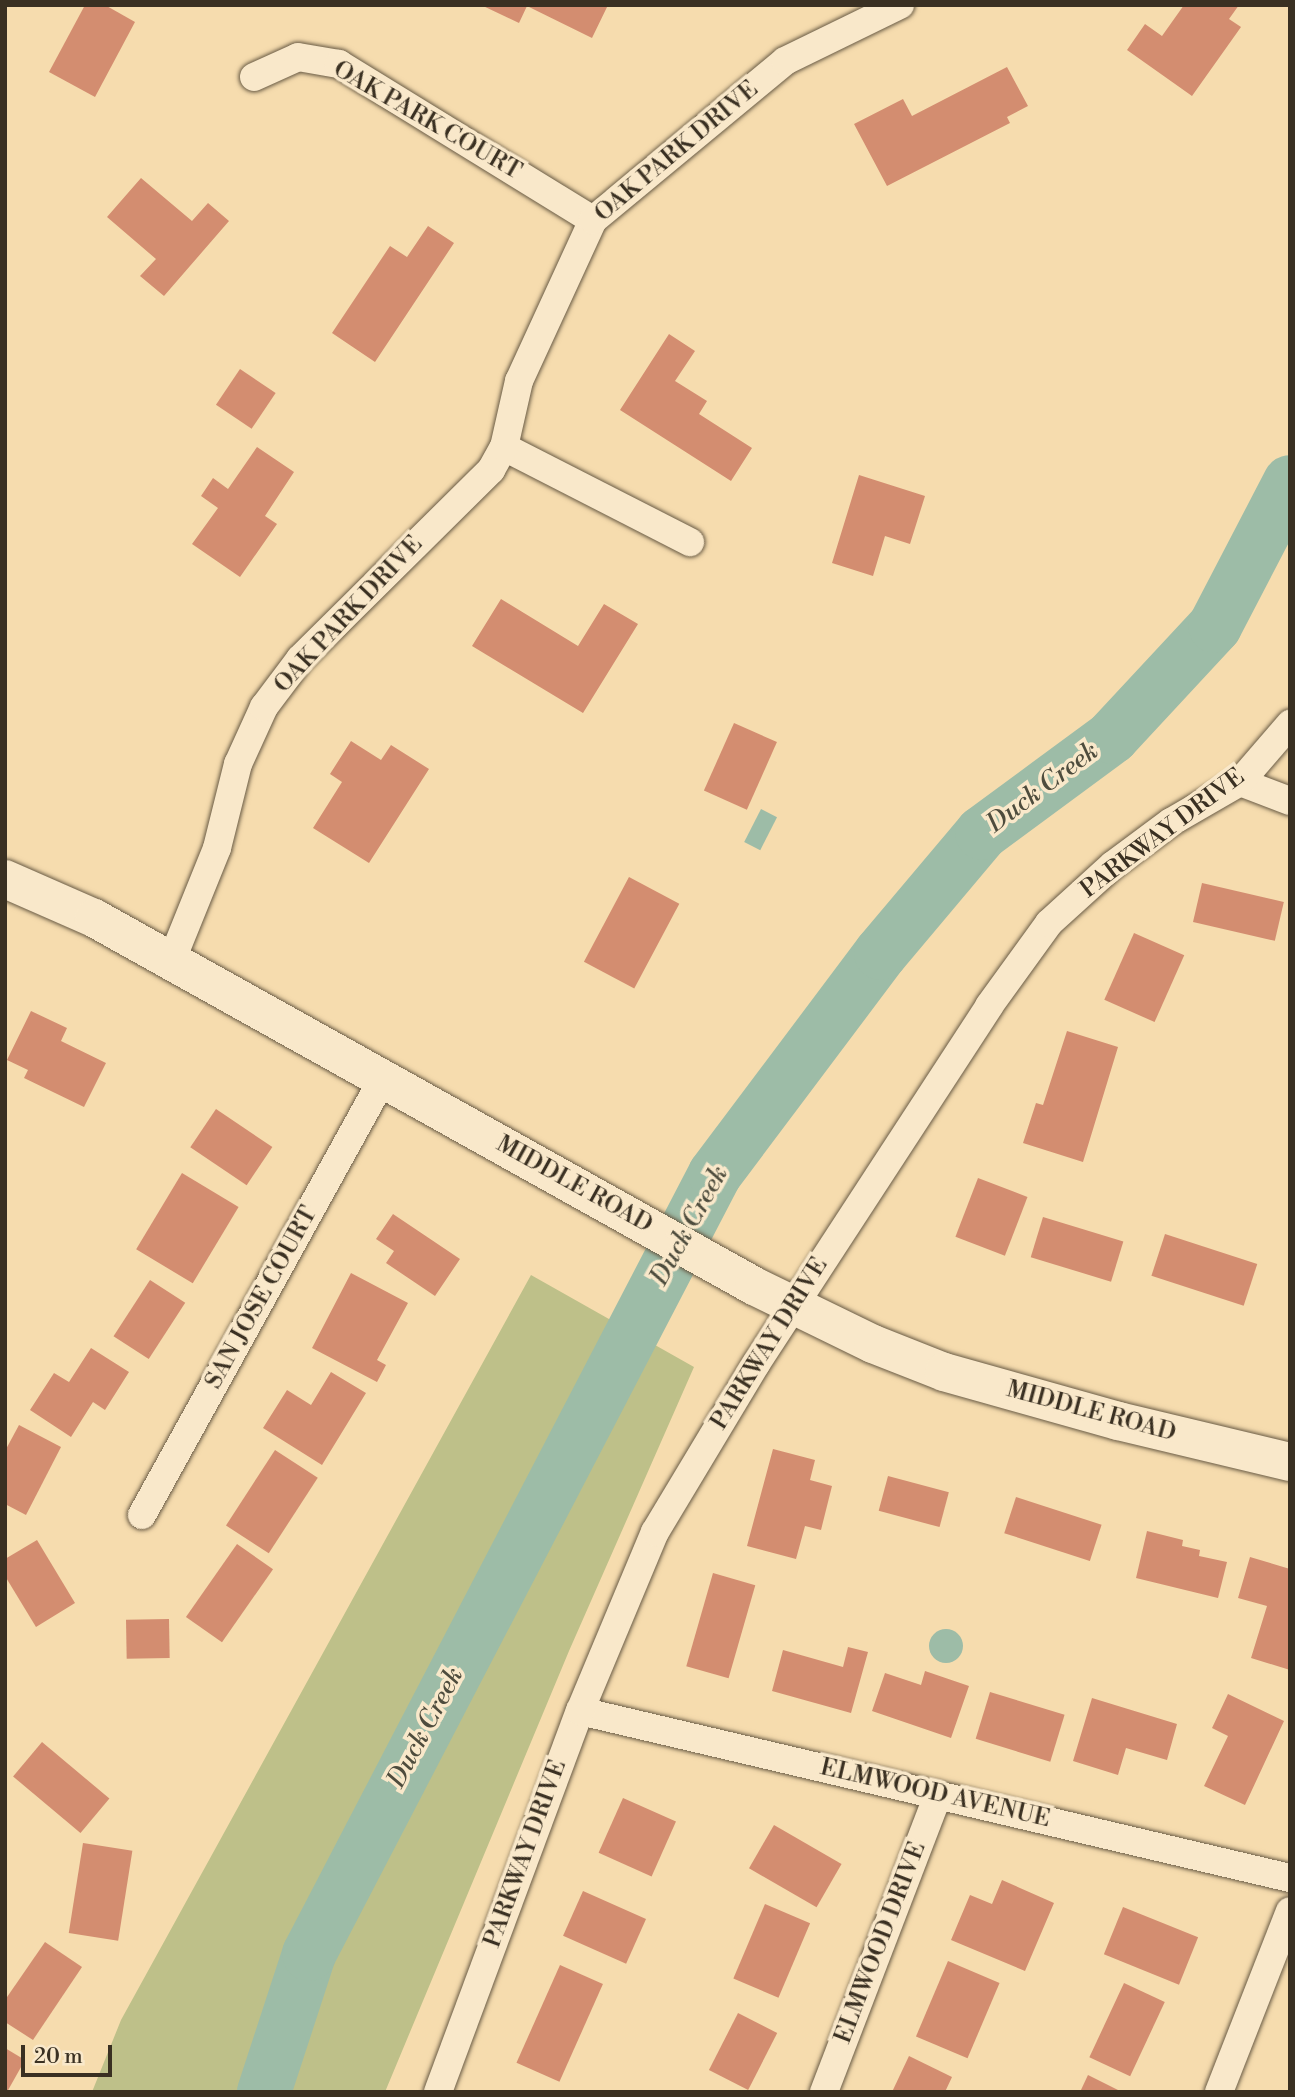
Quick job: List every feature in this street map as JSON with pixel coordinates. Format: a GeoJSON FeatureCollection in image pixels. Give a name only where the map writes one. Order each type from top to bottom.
{"type":"FeatureCollection","features":[{"type":"Feature","properties":{"kind":"main road","name":"MIDDLE ROAD"},"geometry":{"type":"LineString","coordinates":[[5,878],[94,918],[382,1081],[574,1184],[754,1286],[873,1344],[944,1372],[1118,1421],[1290,1462]]}},
{"type":"Feature","properties":{"kind":"street","name":"OAK PARK DRIVE"},"geometry":{"type":"LineString","coordinates":[[171,962],[218,848],[238,764],[264,707],[300,659],[491,470],[504,447],[519,381],[593,220],[785,61],[900,5]]}},
{"type":"Feature","properties":{"kind":"street","name":"OAK PARK COURT"},"geometry":{"type":"LineString","coordinates":[[254,77],[298,57],[339,64],[593,220]]}},
{"type":"Feature","properties":{"kind":"street"},"geometry":{"type":"LineString","coordinates":[[504,447],[690,542]]}},
{"type":"Feature","properties":{"kind":"street","name":"PARKWAY DRIVE"},"geometry":{"type":"LineString","coordinates":[[438,2092],[580,1711],[655,1532],[793,1306],[981,1018],[1049,923],[1113,865],[1171,822],[1240,782],[1290,724]]}},
{"type":"Feature","properties":{"kind":"street"},"geometry":{"type":"LineString","coordinates":[[1240,782],[1290,801]]}},
{"type":"Feature","properties":{"kind":"street","name":"SAN JOSE COURT"},"geometry":{"type":"LineString","coordinates":[[142,1515],[382,1081]]}},
{"type":"Feature","properties":{"kind":"street","name":"ELMWOOD AVENUE"},"geometry":{"type":"LineString","coordinates":[[580,1711],[1290,1878]]}},
{"type":"Feature","properties":{"kind":"street","name":"ELMWOOD DRIVE"},"geometry":{"type":"LineString","coordinates":[[824,2092],[938,1795]]}},
{"type":"Feature","properties":{"kind":"street"},"geometry":{"type":"LineString","coordinates":[[1219,2092],[1290,1910]]}},
{"type":"Feature","properties":{"kind":"green space"},"geometry":{"type":"Polygon","coordinates":[[[531,1275],[694,1367],[569,1651],[385,2092],[92,2092],[121,2020],[531,1275]]]}},
{"type":"Feature","properties":{"kind":"shaded area"},"geometry":{"type":"Polygon","coordinates":[[[761,809],[777,817],[760,850],[744,842],[761,809]]]}},
{"type":"Feature","properties":{"kind":"shaded area"},"geometry":{"type":"Polygon","coordinates":[[[946,1629],[958,1634],[963,1646],[958,1658],[946,1663],[934,1658],[929,1646],[934,1634],[946,1629]]]}},
{"type":"Feature","properties":{"kind":"building"},"geometry":{"type":"Polygon","coordinates":[[[85,5],[105,5],[135,22],[95,97],[49,72],[85,5]]]}},
{"type":"Feature","properties":{"kind":"building"},"geometry":{"type":"Polygon","coordinates":[[[481,5],[608,5],[592,38],[527,6],[519,23],[481,5]]]}},
{"type":"Feature","properties":{"kind":"building"},"geometry":{"type":"Polygon","coordinates":[[[1184,5],[1239,5],[1229,19],[1241,27],[1192,96],[1127,50],[1145,24],[1162,36],[1184,5]]]}},
{"type":"Feature","properties":{"kind":"building"},"geometry":{"type":"Polygon","coordinates":[[[1007,67],[1028,106],[1007,117],[1010,123],[887,186],[854,124],[903,99],[912,116],[1007,67]]]}},
{"type":"Feature","properties":{"kind":"building"},"geometry":{"type":"Polygon","coordinates":[[[141,178],[192,221],[208,203],[229,221],[164,296],[140,276],[156,259],[107,217],[141,178]]]}},
{"type":"Feature","properties":{"kind":"building"},"geometry":{"type":"Polygon","coordinates":[[[428,226],[454,243],[375,362],[332,333],[390,246],[407,257],[428,226]]]}},
{"type":"Feature","properties":{"kind":"building"},"geometry":{"type":"Polygon","coordinates":[[[669,334],[695,351],[675,381],[707,401],[699,414],[752,448],[731,481],[620,410],[669,334]]]}},
{"type":"Feature","properties":{"kind":"building"},"geometry":{"type":"Polygon","coordinates":[[[240,369],[276,393],[252,429],[216,405],[240,369]]]}},
{"type":"Feature","properties":{"kind":"building"},"geometry":{"type":"Polygon","coordinates":[[[257,447],[294,472],[265,516],[277,524],[240,577],[192,544],[218,508],[201,496],[213,478],[228,489],[257,447]]]}},
{"type":"Feature","properties":{"kind":"building"},"geometry":{"type":"Polygon","coordinates":[[[859,475],[925,496],[910,544],[885,536],[873,576],[832,563],[859,475]]]}},
{"type":"Feature","properties":{"kind":"building"},"geometry":{"type":"Polygon","coordinates":[[[501,599],[578,646],[604,604],[638,624],[583,713],[472,646],[501,599]]]}},
{"type":"Feature","properties":{"kind":"building"},"geometry":{"type":"Polygon","coordinates":[[[734,723],[777,742],[747,810],[704,791],[734,723]]]}},
{"type":"Feature","properties":{"kind":"building"},"geometry":{"type":"Polygon","coordinates":[[[351,741],[381,760],[391,745],[429,769],[369,863],[313,828],[342,782],[330,774],[351,741]]]}},
{"type":"Feature","properties":{"kind":"building"},"geometry":{"type":"Polygon","coordinates":[[[629,877],[679,904],[634,989],[584,962],[629,877]]]}},
{"type":"Feature","properties":{"kind":"building"},"geometry":{"type":"Polygon","coordinates":[[[1202,883],[1284,902],[1275,941],[1193,922],[1202,883]]]}},
{"type":"Feature","properties":{"kind":"building"},"geometry":{"type":"Polygon","coordinates":[[[1134,933],[1184,955],[1155,1022],[1104,1000],[1134,933]]]}},
{"type":"Feature","properties":{"kind":"building"},"geometry":{"type":"Polygon","coordinates":[[[31,1011],[67,1028],[61,1041],[106,1063],[84,1107],[24,1078],[28,1070],[7,1060],[31,1011]]]}},
{"type":"Feature","properties":{"kind":"building"},"geometry":{"type":"Polygon","coordinates":[[[1067,1031],[1118,1047],[1083,1162],[1023,1143],[1036,1103],[1043,1105],[1067,1031]]]}},
{"type":"Feature","properties":{"kind":"building"},"geometry":{"type":"Polygon","coordinates":[[[216,1109],[272,1147],[247,1185],[190,1147],[216,1109]]]}},
{"type":"Feature","properties":{"kind":"building"},"geometry":{"type":"Polygon","coordinates":[[[182,1173],[239,1207],[193,1283],[136,1249],[182,1173]]]}},
{"type":"Feature","properties":{"kind":"building"},"geometry":{"type":"Polygon","coordinates":[[[978,1178],[1027,1197],[1005,1256],[955,1237],[978,1178]]]}},
{"type":"Feature","properties":{"kind":"building"},"geometry":{"type":"Polygon","coordinates":[[[393,1214],[460,1259],[435,1296],[386,1263],[394,1251],[376,1239],[393,1214]]]}},
{"type":"Feature","properties":{"kind":"building"},"geometry":{"type":"Polygon","coordinates":[[[1043,1217],[1123,1242],[1111,1282],[1031,1257],[1043,1217]]]}},
{"type":"Feature","properties":{"kind":"building"},"geometry":{"type":"Polygon","coordinates":[[[1165,1234],[1257,1264],[1244,1306],[1151,1276],[1165,1234]]]}},
{"type":"Feature","properties":{"kind":"building"},"geometry":{"type":"Polygon","coordinates":[[[351,1273],[408,1303],[377,1360],[386,1365],[377,1382],[312,1348],[351,1273]]]}},
{"type":"Feature","properties":{"kind":"building"},"geometry":{"type":"Polygon","coordinates":[[[150,1280],[185,1303],[149,1359],[114,1336],[150,1280]]]}},
{"type":"Feature","properties":{"kind":"building"},"geometry":{"type":"Polygon","coordinates":[[[91,1348],[129,1372],[105,1410],[93,1402],[71,1437],[30,1410],[54,1373],[69,1382],[91,1348]]]}},
{"type":"Feature","properties":{"kind":"building"},"geometry":{"type":"Polygon","coordinates":[[[331,1372],[366,1393],[322,1465],[263,1428],[287,1390],[311,1405],[331,1372]]]}},
{"type":"Feature","properties":{"kind":"building"},"geometry":{"type":"Polygon","coordinates":[[[19,1425],[61,1447],[26,1515],[5,1504],[5,1451],[19,1425]]]}},
{"type":"Feature","properties":{"kind":"building"},"geometry":{"type":"Polygon","coordinates":[[[773,1449],[815,1460],[810,1480],[832,1486],[821,1530],[805,1526],[796,1559],[747,1546],[773,1449]]]}},
{"type":"Feature","properties":{"kind":"building"},"geometry":{"type":"Polygon","coordinates":[[[275,1450],[318,1478],[269,1553],[226,1525],[275,1450]]]}},
{"type":"Feature","properties":{"kind":"building"},"geometry":{"type":"Polygon","coordinates":[[[888,1476],[949,1492],[940,1527],[879,1511],[888,1476]]]}},
{"type":"Feature","properties":{"kind":"building"},"geometry":{"type":"Polygon","coordinates":[[[1016,1497],[1102,1525],[1090,1561],[1004,1533],[1016,1497]]]}},
{"type":"Feature","properties":{"kind":"building"},"geometry":{"type":"Polygon","coordinates":[[[1147,1531],[1183,1540],[1182,1546],[1200,1550],[1199,1556],[1227,1562],[1218,1598],[1136,1578],[1147,1531]]]}},
{"type":"Feature","properties":{"kind":"building"},"geometry":{"type":"Polygon","coordinates":[[[37,1540],[75,1603],[36,1627],[5,1576],[5,1559],[37,1540]]]}},
{"type":"Feature","properties":{"kind":"building"},"geometry":{"type":"Polygon","coordinates":[[[237,1544],[273,1569],[222,1642],[186,1617],[237,1544]]]}},
{"type":"Feature","properties":{"kind":"building"},"geometry":{"type":"Polygon","coordinates":[[[1250,1557],[1290,1569],[1290,1670],[1251,1658],[1267,1606],[1238,1598],[1250,1557]]]}},
{"type":"Feature","properties":{"kind":"building"},"geometry":{"type":"Polygon","coordinates":[[[713,1573],[755,1585],[729,1678],[686,1666],[713,1573]]]}},
{"type":"Feature","properties":{"kind":"building"},"geometry":{"type":"Polygon","coordinates":[[[169,1619],[170,1658],[127,1659],[126,1620],[169,1619]]]}},
{"type":"Feature","properties":{"kind":"building"},"geometry":{"type":"Polygon","coordinates":[[[848,1647],[868,1652],[851,1713],[772,1691],[783,1650],[843,1667],[848,1647]]]}},
{"type":"Feature","properties":{"kind":"building"},"geometry":{"type":"Polygon","coordinates":[[[925,1671],[969,1686],[951,1738],[872,1711],[885,1673],[921,1685],[925,1671]]]}},
{"type":"Feature","properties":{"kind":"building"},"geometry":{"type":"Polygon","coordinates":[[[990,1692],[1065,1715],[1050,1762],[976,1739],[990,1692]]]}},
{"type":"Feature","properties":{"kind":"building"},"geometry":{"type":"Polygon","coordinates":[[[1228,1694],[1284,1721],[1245,1805],[1204,1786],[1228,1736],[1212,1728],[1228,1694]]]}},
{"type":"Feature","properties":{"kind":"building"},"geometry":{"type":"Polygon","coordinates":[[[1092,1698],[1177,1724],[1167,1760],[1126,1748],[1118,1775],[1073,1761],[1092,1698]]]}},
{"type":"Feature","properties":{"kind":"building"},"geometry":{"type":"Polygon","coordinates":[[[42,1742],[109,1799],[80,1833],[13,1776],[42,1742]]]}},
{"type":"Feature","properties":{"kind":"building"},"geometry":{"type":"Polygon","coordinates":[[[623,1798],[676,1822],[652,1876],[599,1853],[623,1798]]]}},
{"type":"Feature","properties":{"kind":"building"},"geometry":{"type":"Polygon","coordinates":[[[774,1825],[842,1864],[817,1907],[749,1868],[774,1825]]]}},
{"type":"Feature","properties":{"kind":"building"},"geometry":{"type":"Polygon","coordinates":[[[83,1843],[132,1851],[118,1941],[69,1933],[83,1843]]]}},
{"type":"Feature","properties":{"kind":"building"},"geometry":{"type":"Polygon","coordinates":[[[1002,1880],[1054,1903],[1025,1971],[951,1940],[970,1895],[992,1904],[1002,1880]]]}},
{"type":"Feature","properties":{"kind":"building"},"geometry":{"type":"Polygon","coordinates":[[[583,1891],[646,1919],[626,1964],[563,1936],[583,1891]]]}},
{"type":"Feature","properties":{"kind":"building"},"geometry":{"type":"Polygon","coordinates":[[[765,1904],[810,1923],[778,1998],[733,1979],[765,1904]]]}},
{"type":"Feature","properties":{"kind":"building"},"geometry":{"type":"Polygon","coordinates":[[[1123,1907],[1198,1937],[1179,1985],[1104,1954],[1123,1907]]]}},
{"type":"Feature","properties":{"kind":"building"},"geometry":{"type":"Polygon","coordinates":[[[45,1942],[82,1967],[33,2040],[5,2022],[5,2000],[45,1942]]]}},
{"type":"Feature","properties":{"kind":"building"},"geometry":{"type":"Polygon","coordinates":[[[948,1961],[1000,1983],[968,2058],[916,2036],[948,1961]]]}},
{"type":"Feature","properties":{"kind":"building"},"geometry":{"type":"Polygon","coordinates":[[[560,1965],[603,1984],[559,2082],[516,2063],[560,1965]]]}},
{"type":"Feature","properties":{"kind":"building"},"geometry":{"type":"Polygon","coordinates":[[[1124,1983],[1165,2002],[1130,2076],[1089,2057],[1124,1983]]]}},
{"type":"Feature","properties":{"kind":"building"},"geometry":{"type":"Polygon","coordinates":[[[738,2013],[777,2033],[748,2090],[709,2070],[738,2013]]]}},
{"type":"Feature","properties":{"kind":"building"},"geometry":{"type":"Polygon","coordinates":[[[5,2048],[25,2060],[7,2092],[5,2092],[5,2048]]]}},
{"type":"Feature","properties":{"kind":"building"},"geometry":{"type":"Polygon","coordinates":[[[909,2056],[952,2077],[945,2092],[892,2092],[909,2056]]]}},
{"type":"Feature","properties":{"kind":"building"},"geometry":{"type":"Polygon","coordinates":[[[1088,2075],[1122,2092],[1080,2092],[1088,2075]]]}},
{"type":"Feature","properties":{"kind":"waterway","name":"Duck Creek"},"geometry":{"type":"LineString","coordinates":[[264,2092],[309,1954],[715,1174],[881,953],[982,833],[1112,737],[1215,626],[1290,482]]}}]}
